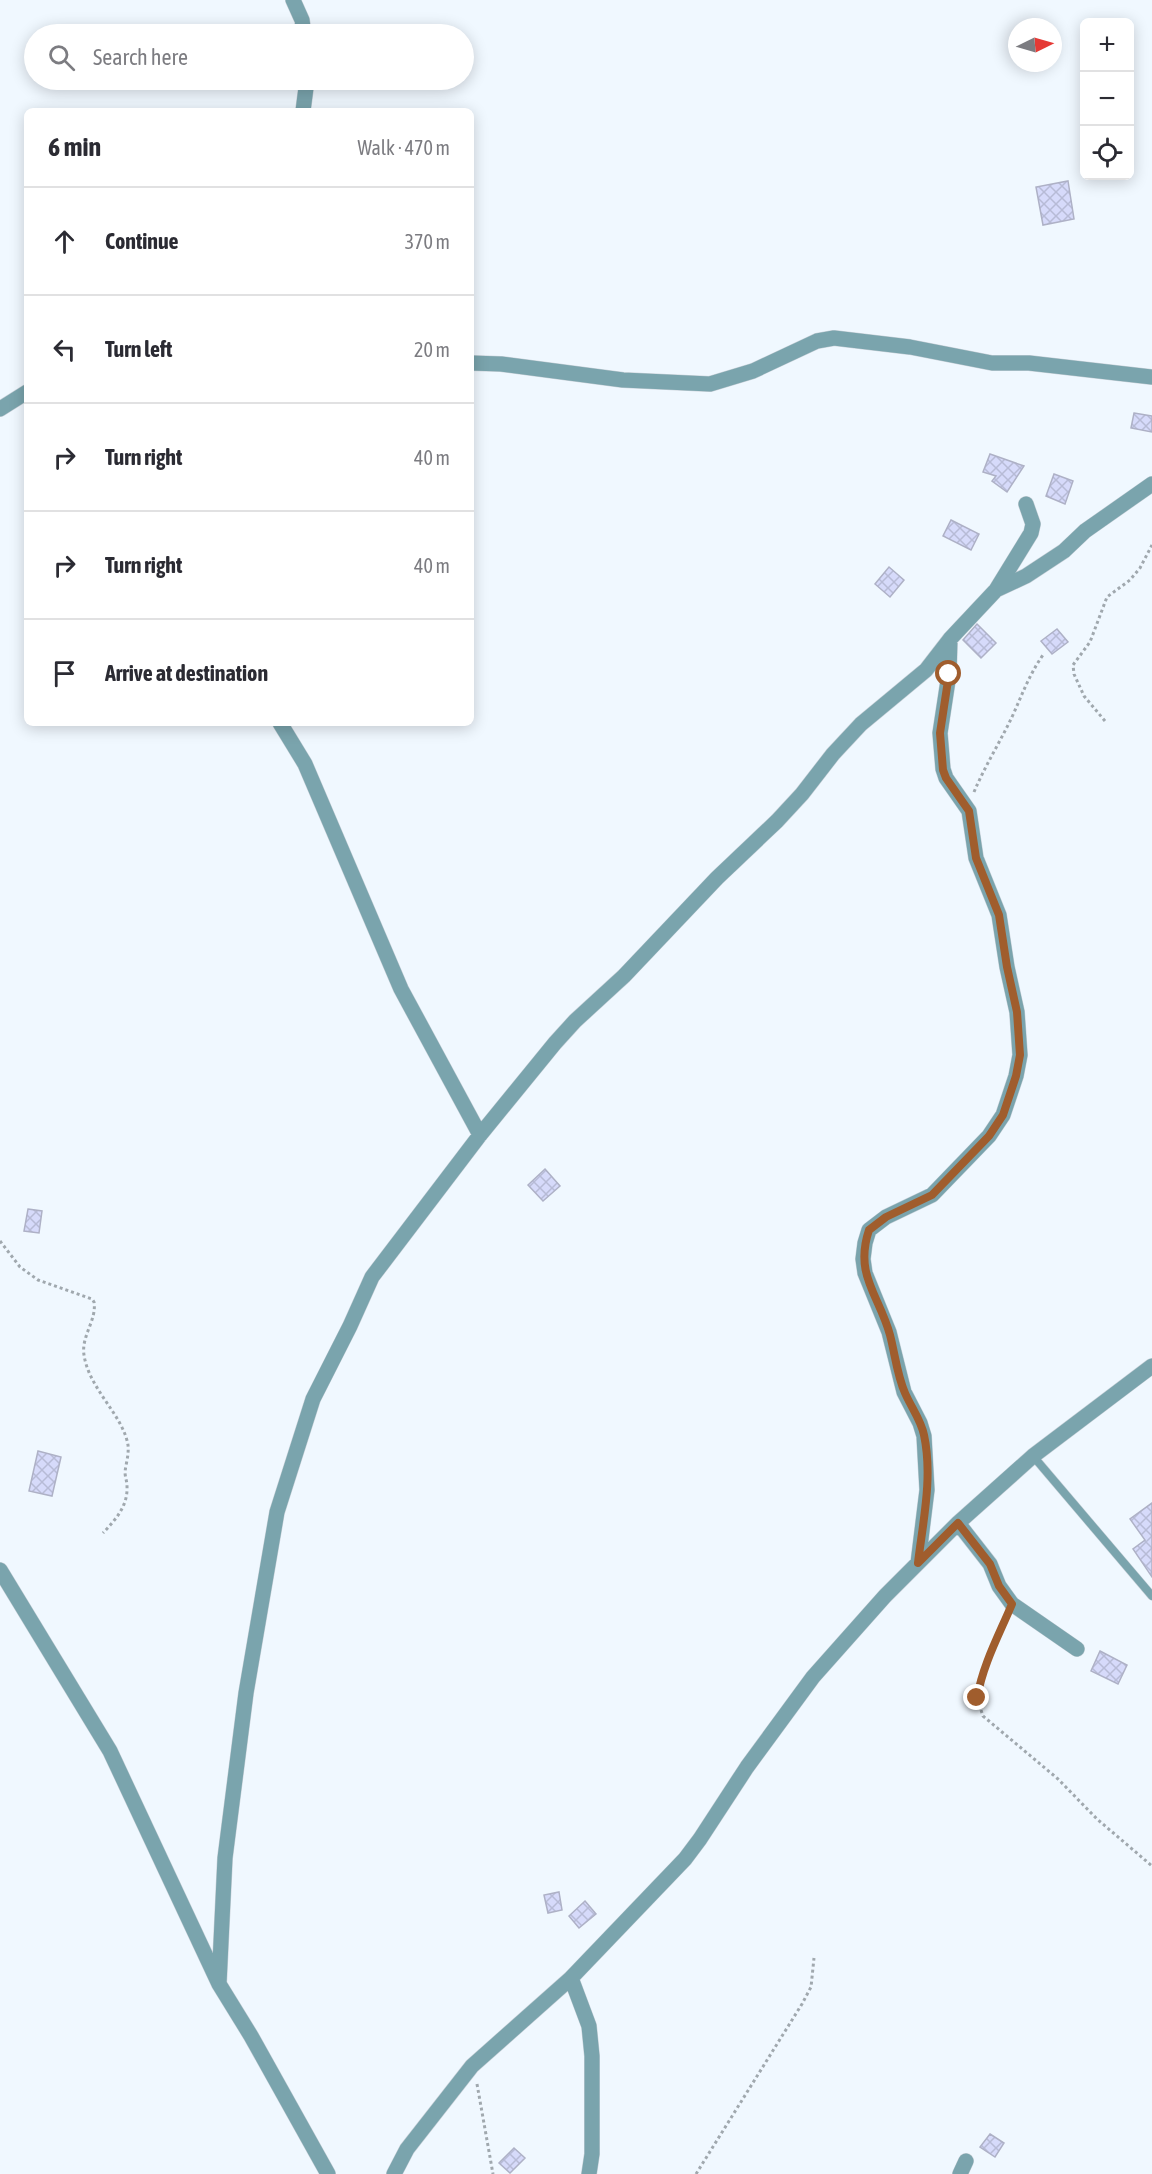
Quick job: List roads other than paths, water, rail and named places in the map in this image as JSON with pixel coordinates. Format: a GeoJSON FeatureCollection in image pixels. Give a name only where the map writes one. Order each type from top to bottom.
{"type":"FeatureCollection","features":[{"type":"Feature","properties":{"kind":"street"},"geometry":{"type":"LineString","coordinates":[[293,0],[303,24]]}},
{"type":"Feature","properties":{"kind":"street"},"geometry":{"type":"LineString","coordinates":[[303,108],[306,90]]}},
{"type":"Feature","properties":{"kind":"street"},"geometry":{"type":"LineString","coordinates":[[474,363],[501,364],[623,380],[710,384],[745,374],[817,341],[834,338],[910,347],[992,363],[1029,363],[1152,377]]}},
{"type":"Feature","properties":{"kind":"street"},"geometry":{"type":"LineString","coordinates":[[0,409],[24,394]]}},
{"type":"Feature","properties":{"kind":"street"},"geometry":{"type":"LineString","coordinates":[[996,590],[1026,576],[1064,551],[1085,531],[1152,484]]}},
{"type":"Feature","properties":{"kind":"street"},"geometry":{"type":"LineString","coordinates":[[219,1984],[225,1858],[246,1693],[277,1512],[313,1399],[372,1277],[480,1135],[575,1021],[624,976],[717,878],[777,821],[861,724],[926,670],[950,639],[996,590],[1031,533],[1033,524],[1026,504]]}},
{"type":"Feature","properties":{"kind":"street"},"geometry":{"type":"LineString","coordinates":[[918,1563],[927,1490],[924,1436],[904,1392],[889,1332],[869,1283],[863,1259],[869,1230],[886,1217],[932,1195],[989,1136],[1003,1115],[1016,1076],[1020,1055],[1017,1012],[999,915],[976,858],[969,811],[946,778],[941,753],[940,733],[949,680],[950,639]]}},
{"type":"Feature","properties":{"kind":"street"},"geometry":{"type":"LineString","coordinates":[[282,726],[304,764],[401,989],[480,1135]]}},
{"type":"Feature","properties":{"kind":"street"},"geometry":{"type":"LineString","coordinates":[[394,2174],[407,2149],[472,2066],[571,1978],[685,1859],[747,1767],[813,1677],[885,1596],[958,1523],[1033,1456],[1152,1366]]}},
{"type":"Feature","properties":{"kind":"street"},"geometry":{"type":"LineString","coordinates":[[958,1523],[990,1564],[999,1586],[1012,1604],[1077,1649]]}},
{"type":"Feature","properties":{"kind":"street"},"geometry":{"type":"LineString","coordinates":[[0,1570],[110,1751],[219,1984],[251,2036],[328,2174]]}},
{"type":"Feature","properties":{"kind":"street"},"geometry":{"type":"LineString","coordinates":[[571,1978],[589,2026],[592,2056],[592,2154],[589,2174]]}},
{"type":"Feature","properties":{"kind":"lane"},"geometry":{"type":"LineString","coordinates":[[1033,1456],[1152,1596]]}}]}
